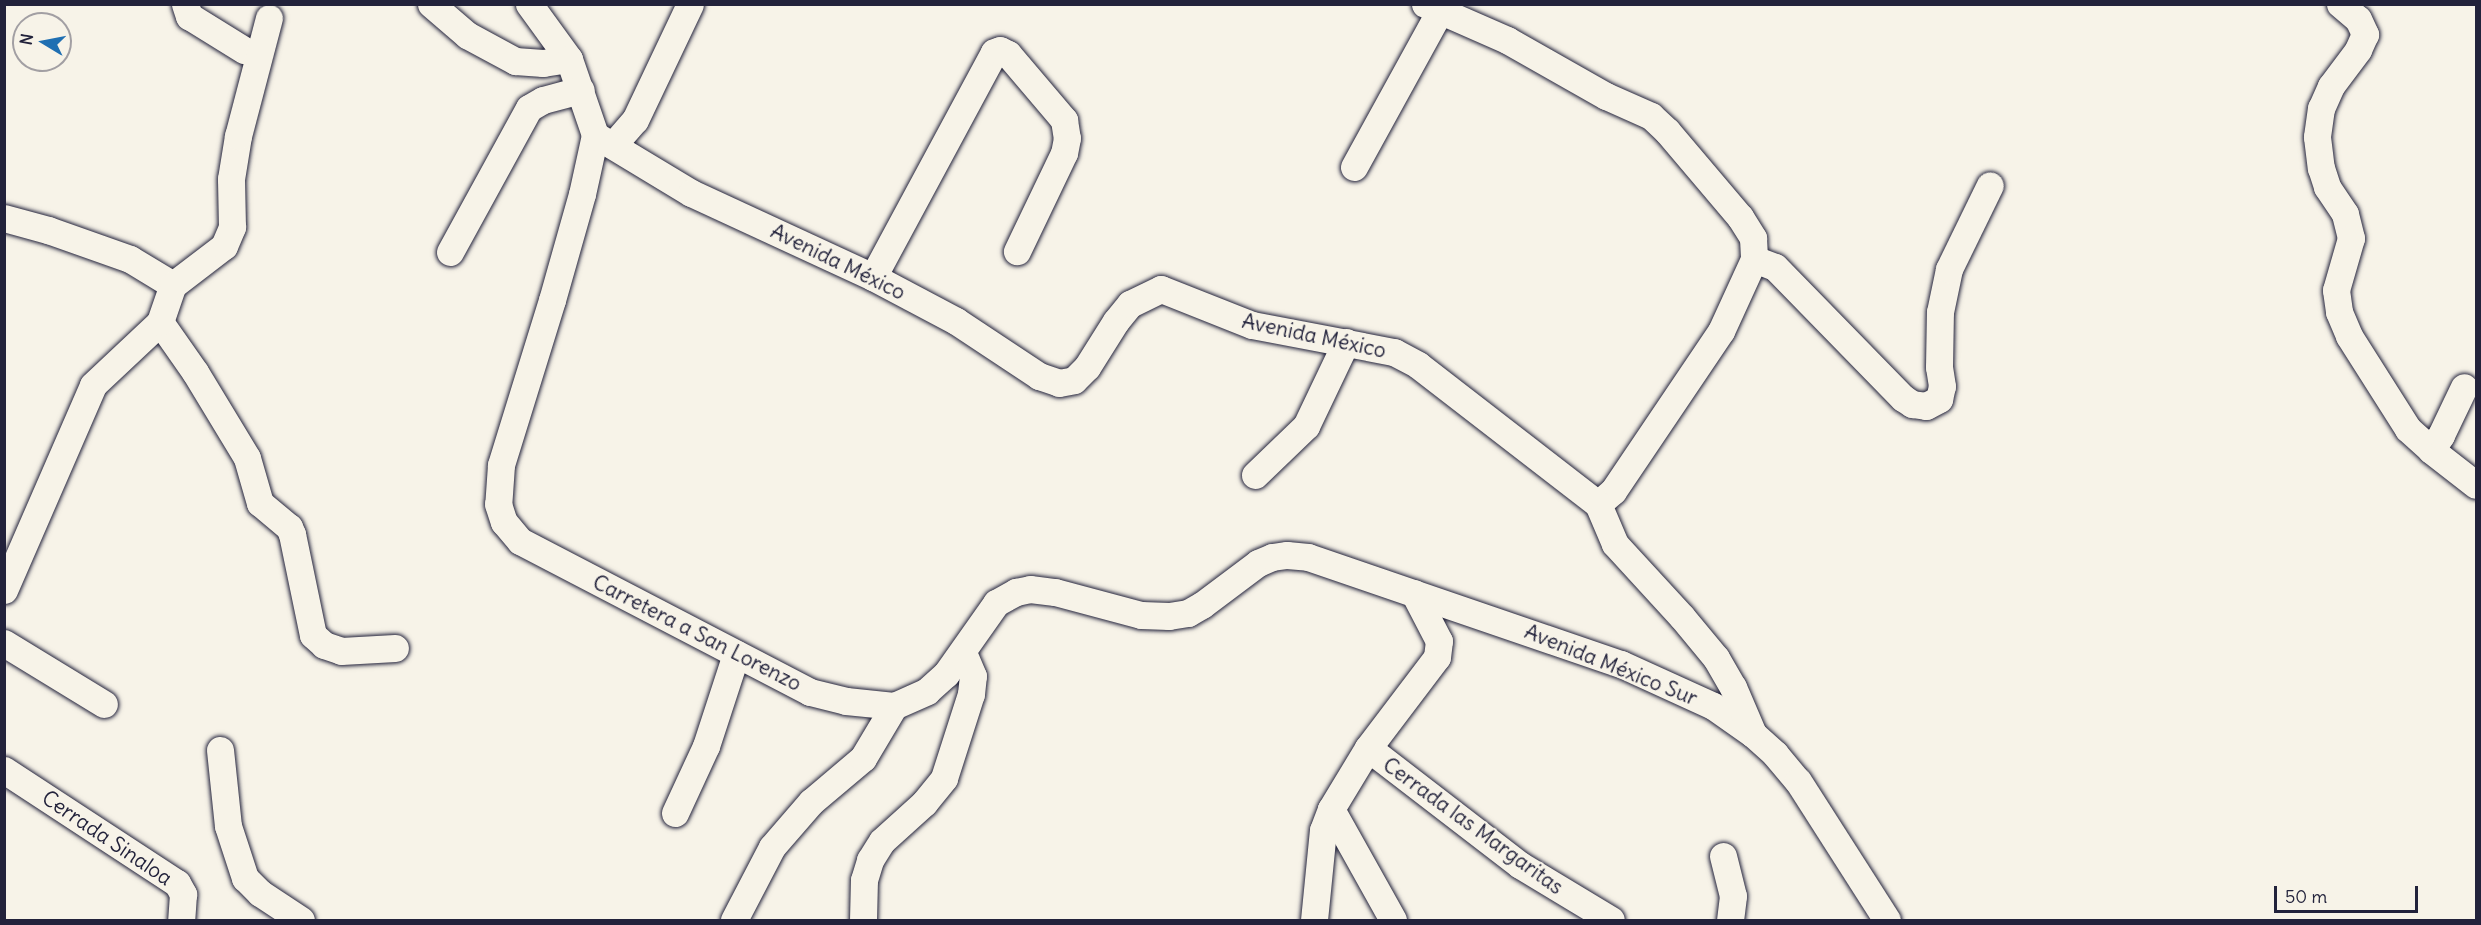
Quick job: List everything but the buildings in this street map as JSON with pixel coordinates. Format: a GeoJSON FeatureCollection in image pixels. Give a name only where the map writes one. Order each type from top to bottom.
{"type":"FeatureCollection","features":[{"type":"Feature","properties":{"kind":"street"},"geometry":{"type":"LineString","coordinates":[[185,4],[189,16],[244,50]]}},
{"type":"Feature","properties":{"kind":"street"},"geometry":{"type":"LineString","coordinates":[[431,4],[467,35],[515,61],[543,63],[569,59]]}},
{"type":"Feature","properties":{"kind":"street"},"geometry":{"type":"LineString","coordinates":[[529,4],[569,59],[604,140],[635,120],[690,4]]}},
{"type":"Feature","properties":{"kind":"street"},"geometry":{"type":"LineString","coordinates":[[2340,4],[2358,19],[2365,34],[2358,50],[2331,86],[2321,108],[2317,136],[2321,168],[2328,187],[2345,214],[2351,238],[2336,290],[2339,312],[2349,336],[2408,429],[2476,485]]}},
{"type":"Feature","properties":{"kind":"street"},"geometry":{"type":"LineString","coordinates":[[1354,166],[1433,7],[1507,40],[1606,96],[1651,116],[1668,131],[1740,217],[1753,238],[1754,259],[1721,331],[1613,491],[1598,504],[1614,544],[1682,617],[1716,658],[1733,687],[1753,734]]}},
{"type":"Feature","properties":{"kind":"street"},"geometry":{"type":"LineString","coordinates":[[4,590],[93,385],[160,322],[173,285],[224,246],[232,227],[234,211],[231,180],[238,136],[268,18]]}},
{"type":"Feature","properties":{"kind":"street"},"geometry":{"type":"LineString","coordinates":[[873,277],[994,52],[1000,50],[1008,54],[1064,120],[1067,138],[1064,153],[1017,251]]}},
{"type":"Feature","properties":{"kind":"street"},"geometry":{"type":"LineString","coordinates":[[450,252],[529,108],[543,100],[581,90]]}},
{"type":"Feature","properties":{"kind":"street","name":"Avenida México"},"geometry":{"type":"LineString","coordinates":[[604,140],[691,193],[873,277],[964,326],[1039,376],[1059,383],[1074,380],[1088,367],[1116,321],[1130,304],[1161,289],[1252,325],[1394,352],[1418,365],[1598,504]]}},
{"type":"Feature","properties":{"kind":"street","name":"Carretera a San Lorenzo"},"geometry":{"type":"LineString","coordinates":[[604,140],[561,268],[501,465],[498,504],[504,522],[520,541],[810,692],[846,700],[894,706]]}},
{"type":"Feature","properties":{"kind":"street"},"geometry":{"type":"LineString","coordinates":[[1754,259],[1775,267],[1903,398],[1912,404],[1926,406],[1938,399],[1942,386],[1939,367],[1940,312],[1949,269],[1990,185]]}},
{"type":"Feature","properties":{"kind":"street"},"geometry":{"type":"LineString","coordinates":[[4,218],[48,230],[130,259],[173,285]]}},
{"type":"Feature","properties":{"kind":"street"},"geometry":{"type":"LineString","coordinates":[[160,322],[195,372],[247,458],[260,503],[289,527],[312,635],[324,645],[341,651],[395,648]]}},
{"type":"Feature","properties":{"kind":"street"},"geometry":{"type":"LineString","coordinates":[[1255,475],[1305,426],[1346,342]]}},
{"type":"Feature","properties":{"kind":"street"},"geometry":{"type":"LineString","coordinates":[[2431,450],[2442,435],[2464,387]]}},
{"type":"Feature","properties":{"kind":"street"},"geometry":{"type":"LineString","coordinates":[[734,921],[772,847],[811,802],[863,758],[894,706],[927,691],[946,674],[963,653],[996,603],[1016,592],[1030,589],[1055,592],[1141,615],[1169,616],[1188,613],[1258,563],[1287,555],[1308,557],[1414,593],[1439,641],[1437,657],[1368,748],[1331,809],[1323,830],[1314,921]]}},
{"type":"Feature","properties":{"kind":"street","name":"Avenida México Sur"},"geometry":{"type":"LineString","coordinates":[[1414,593],[1621,664],[1676,687],[1713,706],[1753,734],[1798,781],[1882,918]]}},
{"type":"Feature","properties":{"kind":"street"},"geometry":{"type":"LineString","coordinates":[[4,643],[104,704]]}},
{"type":"Feature","properties":{"kind":"street"},"geometry":{"type":"LineString","coordinates":[[863,921],[864,880],[870,860],[882,841],[937,790],[946,771],[971,694],[973,676],[963,653]]}},
{"type":"Feature","properties":{"kind":"street"},"geometry":{"type":"LineString","coordinates":[[675,813],[706,746],[736,654]]}},
{"type":"Feature","properties":{"kind":"street","name":"Cerrada las Margaritas"},"geometry":{"type":"LineString","coordinates":[[1368,748],[1520,865],[1611,921]]}},
{"type":"Feature","properties":{"kind":"street"},"geometry":{"type":"LineString","coordinates":[[220,750],[228,826],[245,878],[260,892],[302,921]]}},
{"type":"Feature","properties":{"kind":"street","name":"Cerrada Sinaloa"},"geometry":{"type":"LineString","coordinates":[[4,770],[177,883],[183,894],[181,921]]}},
{"type":"Feature","properties":{"kind":"street"},"geometry":{"type":"LineString","coordinates":[[1331,809],[1394,921]]}},
{"type":"Feature","properties":{"kind":"street"},"geometry":{"type":"LineString","coordinates":[[1723,856],[1732,896],[1730,921]]}}]}
